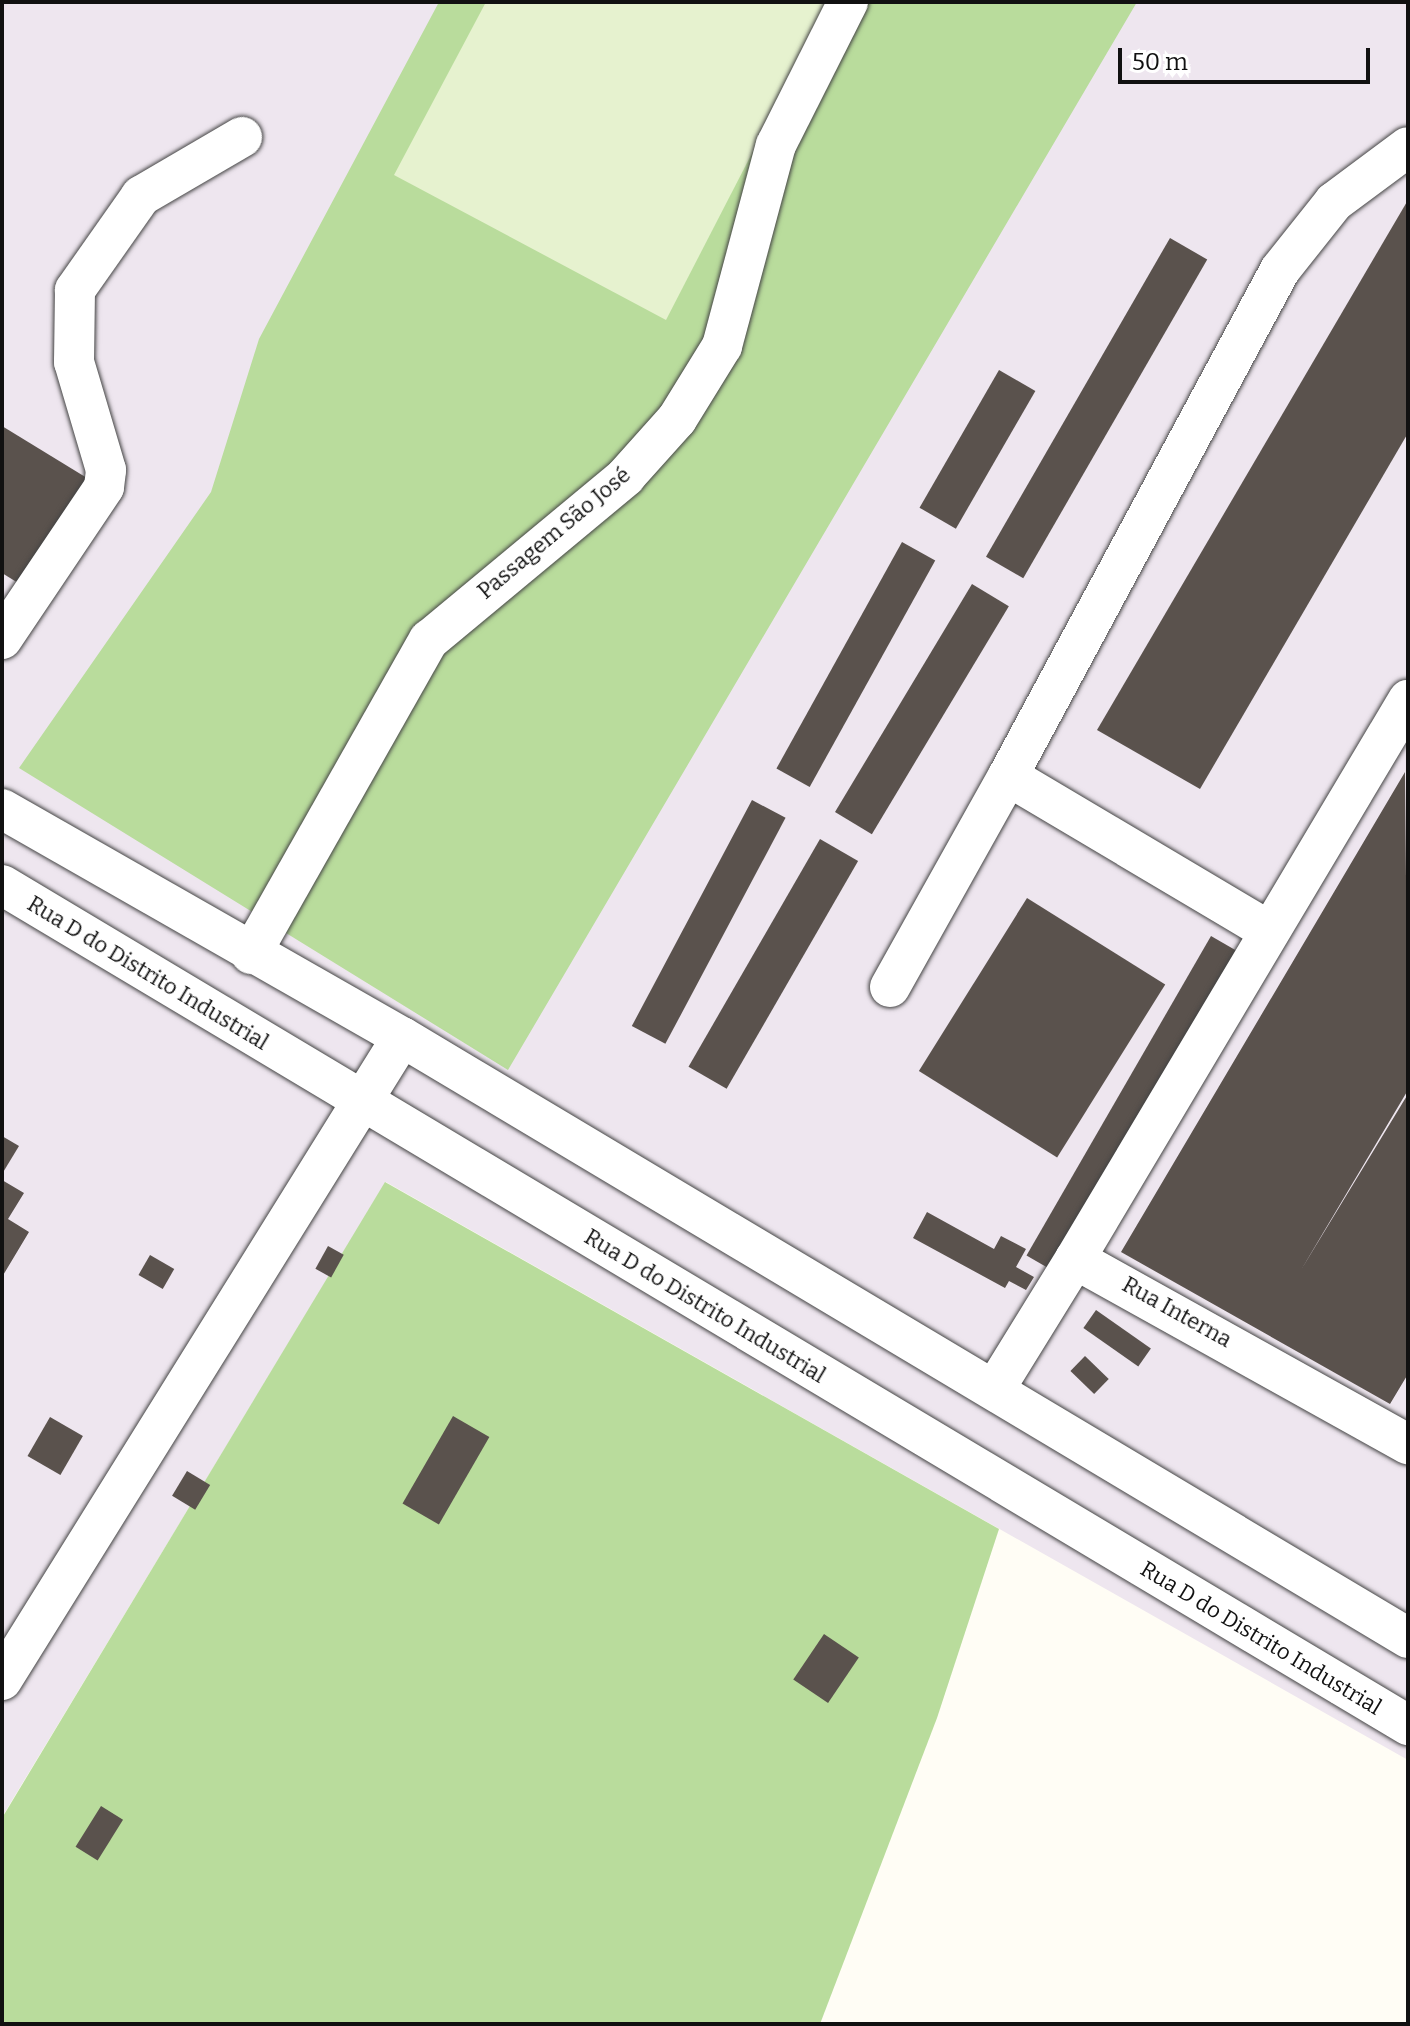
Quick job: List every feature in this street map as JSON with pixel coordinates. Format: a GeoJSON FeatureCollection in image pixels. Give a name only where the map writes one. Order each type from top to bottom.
{"type":"FeatureCollection","features":[{"type":"Feature","properties":{"kind":"street","name":"Passagem São José"},"geometry":{"type":"LineString","coordinates":[[251,954],[429,640],[625,477],[677,419],[722,346],[776,145],[848,2]]}},
{"type":"Feature","properties":{"kind":"street"},"geometry":{"type":"LineString","coordinates":[[2,639],[104,487],[106,470],[74,362],[75,290],[141,196],[242,137]]}},
{"type":"Feature","properties":{"kind":"street"},"geometry":{"type":"LineString","coordinates":[[890,987],[1008,776],[1280,270],[1334,202],[1408,147]]}},
{"type":"Feature","properties":{"kind":"street"},"geometry":{"type":"LineString","coordinates":[[996,1387],[1408,700]]}},
{"type":"Feature","properties":{"kind":"street"},"geometry":{"type":"LineString","coordinates":[[1008,776],[1269,931]]}},
{"type":"Feature","properties":{"kind":"street"},"geometry":{"type":"LineString","coordinates":[[2,809],[251,954],[402,1037],[996,1387],[1408,1638]]}},
{"type":"Feature","properties":{"kind":"street","name":"Rua D do Distrito Industrial"},"geometry":{"type":"LineString","coordinates":[[2,885],[1408,1725]]}},
{"type":"Feature","properties":{"kind":"street"},"geometry":{"type":"LineString","coordinates":[[2,1680],[402,1037]]}},
{"type":"Feature","properties":{"kind":"street","name":"Rua Interna"},"geometry":{"type":"LineString","coordinates":[[1075,1259],[1408,1444]]}},
{"type":"Feature","properties":{"kind":"shaded area"},"geometry":{"type":"Polygon","coordinates":[[[2,2],[1408,2],[1408,1760],[386,1182],[2,1817],[2,2]]]}},
{"type":"Feature","properties":{"kind":"green space"},"geometry":{"type":"Polygon","coordinates":[[[439,2],[1137,2],[508,1070],[19,768],[211,492],[259,339],[439,2]]]}},
{"type":"Feature","properties":{"kind":"green space"},"geometry":{"type":"Polygon","coordinates":[[[486,2],[830,2],[666,320],[394,175],[486,2]]]}},
{"type":"Feature","properties":{"kind":"green space"},"geometry":{"type":"Polygon","coordinates":[[[385,1182],[999,1529],[937,1718],[820,2024],[2,2024],[2,1818],[385,1182]]]}},
{"type":"Feature","properties":{"kind":"building"},"geometry":{"type":"Polygon","coordinates":[[[1408,200],[1408,433],[1200,789],[1097,730],[1408,200]]]}},
{"type":"Feature","properties":{"kind":"building"},"geometry":{"type":"Polygon","coordinates":[[[1170,238],[1207,260],[1023,578],[986,557],[1170,238]]]}},
{"type":"Feature","properties":{"kind":"building"},"geometry":{"type":"Polygon","coordinates":[[[999,370],[1035,391],[956,529],[920,508],[999,370]]]}},
{"type":"Feature","properties":{"kind":"building"},"geometry":{"type":"Polygon","coordinates":[[[2,426],[87,478],[23,586],[2,573],[2,426]]]}},
{"type":"Feature","properties":{"kind":"building"},"geometry":{"type":"Polygon","coordinates":[[[902,542],[935,560],[810,787],[776,769],[902,542]]]}},
{"type":"Feature","properties":{"kind":"building"},"geometry":{"type":"Polygon","coordinates":[[[972,584],[1009,606],[872,834],[835,812],[972,584]]]}},
{"type":"Feature","properties":{"kind":"building"},"geometry":{"type":"Polygon","coordinates":[[[1405,772],[1408,1090],[1301,1270],[1408,1094],[1408,1374],[1390,1404],[1121,1252],[1405,772]]]}},
{"type":"Feature","properties":{"kind":"building"},"geometry":{"type":"Polygon","coordinates":[[[752,800],[786,818],[665,1044],[632,1026],[752,800]]]}},
{"type":"Feature","properties":{"kind":"building"},"geometry":{"type":"Polygon","coordinates":[[[820,839],[858,861],[727,1089],[688,1067],[820,839]]]}},
{"type":"Feature","properties":{"kind":"building"},"geometry":{"type":"Polygon","coordinates":[[[1027,898],[1165,984],[1057,1157],[919,1071],[1027,898]]]}},
{"type":"Feature","properties":{"kind":"building"},"geometry":{"type":"Polygon","coordinates":[[[1211,936],[1237,951],[1052,1271],[1026,1256],[1211,936]]]}},
{"type":"Feature","properties":{"kind":"building"},"geometry":{"type":"Polygon","coordinates":[[[2,1136],[19,1146],[2,1174],[2,1136]]]}},
{"type":"Feature","properties":{"kind":"building"},"geometry":{"type":"Polygon","coordinates":[[[2,1180],[24,1193],[8,1219],[29,1232],[2,1277],[2,1180]]]}},
{"type":"Feature","properties":{"kind":"building"},"geometry":{"type":"Polygon","coordinates":[[[927,1212],[994,1249],[1001,1236],[1026,1249],[1016,1267],[1034,1277],[1026,1290],[1009,1281],[1005,1288],[913,1238],[927,1212]]]}},
{"type":"Feature","properties":{"kind":"building"},"geometry":{"type":"Polygon","coordinates":[[[328,1246],[344,1255],[331,1277],[315,1269],[328,1246]]]}},
{"type":"Feature","properties":{"kind":"building"},"geometry":{"type":"Polygon","coordinates":[[[150,1255],[174,1269],[163,1289],[138,1275],[150,1255]]]}},
{"type":"Feature","properties":{"kind":"building"},"geometry":{"type":"Polygon","coordinates":[[[1096,1310],[1151,1348],[1138,1366],[1083,1328],[1096,1310]]]}},
{"type":"Feature","properties":{"kind":"building"},"geometry":{"type":"Polygon","coordinates":[[[1085,1356],[1109,1379],[1094,1394],[1070,1371],[1085,1356]]]}},
{"type":"Feature","properties":{"kind":"building"},"geometry":{"type":"Polygon","coordinates":[[[453,1416],[489,1437],[439,1524],[402,1503],[453,1416]]]}},
{"type":"Feature","properties":{"kind":"building"},"geometry":{"type":"Polygon","coordinates":[[[50,1417],[83,1436],[60,1475],[28,1456],[50,1417]]]}},
{"type":"Feature","properties":{"kind":"building"},"geometry":{"type":"Polygon","coordinates":[[[187,1471],[210,1485],[195,1510],[172,1496],[187,1471]]]}},
{"type":"Feature","properties":{"kind":"building"},"geometry":{"type":"Polygon","coordinates":[[[824,1634],[859,1657],[828,1703],[793,1680],[824,1634]]]}},
{"type":"Feature","properties":{"kind":"building"},"geometry":{"type":"Polygon","coordinates":[[[101,1806],[123,1820],[98,1860],[76,1847],[101,1806]]]}}]}
